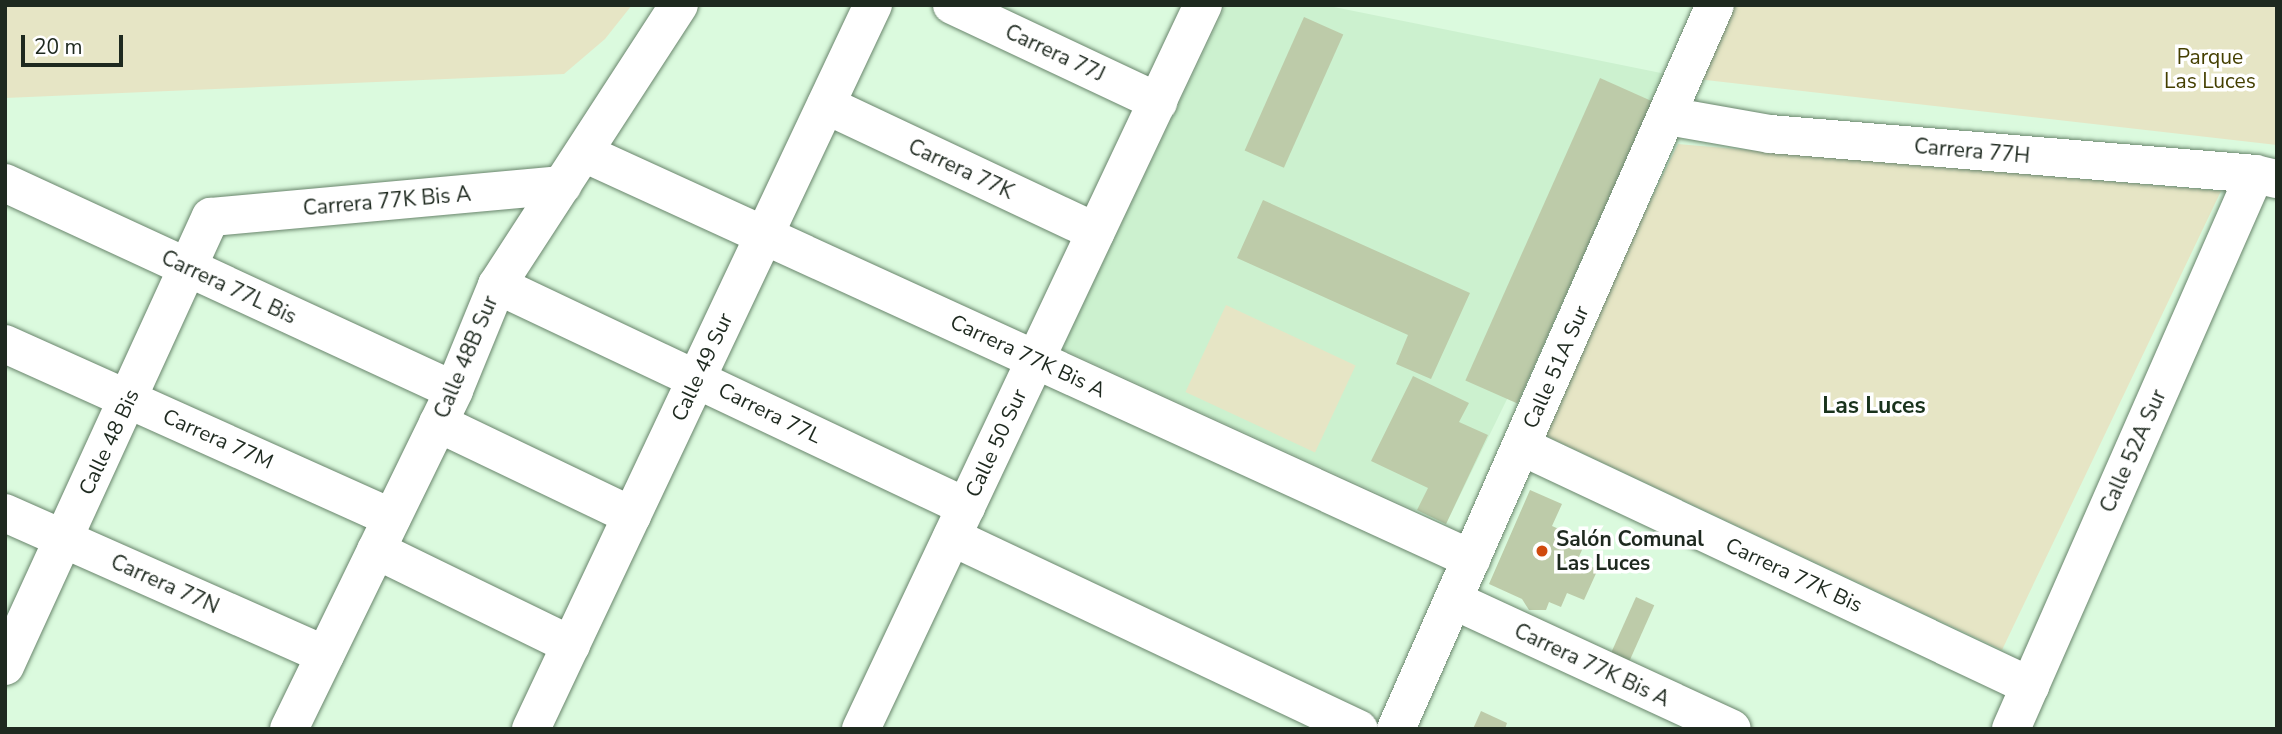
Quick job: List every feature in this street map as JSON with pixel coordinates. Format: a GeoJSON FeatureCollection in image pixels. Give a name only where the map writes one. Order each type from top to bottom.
{"type":"FeatureCollection","features":[{"type":"Feature","properties":{"kind":"street","name":"Calle 48B Sur"},"geometry":{"type":"LineString","coordinates":[[289,729],[446,407],[497,285],[679,5]]}},
{"type":"Feature","properties":{"kind":"street","name":"Calle 49 Sur"},"geometry":{"type":"LineString","coordinates":[[531,729],[873,5]]}},
{"type":"Feature","properties":{"kind":"street","name":"Carrera 77J"},"geometry":{"type":"LineString","coordinates":[[952,5],[1158,102]]}},
{"type":"Feature","properties":{"kind":"street","name":"Calle 50 Sur"},"geometry":{"type":"LineString","coordinates":[[861,729],[1203,5]]}},
{"type":"Feature","properties":{"kind":"street","name":"Calle 51A Sur"},"geometry":{"type":"LineString","coordinates":[[1396,729],[1715,5]]}},
{"type":"Feature","properties":{"kind":"street","name":"Carrera 77K"},"geometry":{"type":"LineString","coordinates":[[826,105],[1096,232]]}},
{"type":"Feature","properties":{"kind":"street","name":"Carrera 77H"},"geometry":{"type":"LineString","coordinates":[[1668,116],[1770,134],[2266,176]]}},
{"type":"Feature","properties":{"kind":"street","name":"Carrera 77K Bis A"},"geometry":{"type":"LineString","coordinates":[[584,153],[1471,559]]}},
{"type":"Feature","properties":{"kind":"street","name":"Calle 52A Sur"},"geometry":{"type":"LineString","coordinates":[[2011,729],[2266,176]]}},
{"type":"Feature","properties":{"kind":"street","name":"Carrera 77L Bis"},"geometry":{"type":"LineString","coordinates":[[5,183],[188,268],[446,407],[632,516]]}},
{"type":"Feature","properties":{"kind":"street","name":"Carrera 77K Bis A"},"geometry":{"type":"LineString","coordinates":[[211,217],[563,186]]}},
{"type":"Feature","properties":{"kind":"street","name":"Calle 48 Bis"},"geometry":{"type":"LineString","coordinates":[[5,666],[211,217]]}},
{"type":"Feature","properties":{"kind":"street","name":"Carrera 77L"},"geometry":{"type":"LineString","coordinates":[[497,285],[697,378],[959,522],[1359,729]]}},
{"type":"Feature","properties":{"kind":"street","name":"Carrera 77M"},"geometry":{"type":"LineString","coordinates":[[5,344],[129,398],[384,534],[571,645]]}},
{"type":"Feature","properties":{"kind":"street","name":"Carrera 77K Bis"},"geometry":{"type":"LineString","coordinates":[[1521,446],[2030,686]]}},
{"type":"Feature","properties":{"kind":"street","name":"Carrera 77N"},"geometry":{"type":"LineString","coordinates":[[5,513],[325,655]]}},
{"type":"Feature","properties":{"kind":"street","name":"Carrera 77K Bis A"},"geometry":{"type":"LineString","coordinates":[[1453,600],[1732,729]]}},
{"type":"Feature","properties":{"kind":"shaded area"},"geometry":{"type":"Polygon","coordinates":[[[1226,5],[1324,5],[1666,74],[1446,524],[1062,349],[1226,5]]]}},
{"type":"Feature","properties":{"kind":"green space"},"geometry":{"type":"Polygon","coordinates":[[[5,5],[632,5],[605,39],[564,74],[5,98],[5,5]]]}},
{"type":"Feature","properties":{"kind":"green space","name":"Parque Las Luces"},"geometry":{"type":"Polygon","coordinates":[[[1731,5],[2277,5],[2277,145],[1697,79],[1731,5]]]}},
{"type":"Feature","properties":{"kind":"green space"},"geometry":{"type":"Polygon","coordinates":[[[1678,144],[2221,191],[2002,650],[1538,432],[1678,144]]]}},
{"type":"Feature","properties":{"kind":"green space"},"geometry":{"type":"Polygon","coordinates":[[[1226,305],[1356,365],[1315,452],[1185,392],[1226,305]]]}},
{"type":"Feature","properties":{"kind":"building"},"geometry":{"type":"Polygon","coordinates":[[[1304,17],[1343,34],[1284,168],[1245,150],[1304,17]]]}},
{"type":"Feature","properties":{"kind":"building"},"geometry":{"type":"Polygon","coordinates":[[[1600,78],[1652,101],[1517,404],[1465,380],[1600,78]]]}},
{"type":"Feature","properties":{"kind":"building"},"geometry":{"type":"Polygon","coordinates":[[[1263,200],[1470,293],[1431,379],[1396,364],[1408,335],[1237,258],[1263,200]]]}},
{"type":"Feature","properties":{"kind":"building"},"geometry":{"type":"Polygon","coordinates":[[[1413,376],[1469,403],[1459,422],[1488,435],[1446,524],[1417,510],[1428,488],[1371,461],[1413,376]]]}},
{"type":"Feature","properties":{"kind":"building","name":"Salón Comunal Las Luces"},"geometry":{"type":"Polygon","coordinates":[[[1530,490],[1562,504],[1552,526],[1586,541],[1577,561],[1598,569],[1584,600],[1567,593],[1561,607],[1549,602],[1546,610],[1529,610],[1522,599],[1489,584],[1530,490]]]}},
{"type":"Feature","properties":{"kind":"building"},"geometry":{"type":"Polygon","coordinates":[[[1636,597],[1654,605],[1629,663],[1610,655],[1636,597]]]}},
{"type":"Feature","properties":{"kind":"building"},"geometry":{"type":"Polygon","coordinates":[[[1481,711],[1507,723],[1505,729],[1473,729],[1481,711]]]}},
{"type":"Feature","properties":{"kind":"place","name":"Salón Comunal Las Luces"},"geometry":{"type":"Point","coordinates":[1542,551]}},
{"type":"Feature","properties":{"kind":"district","name":"Las Luces"},"geometry":{"type":"Point","coordinates":[1874,406]}}]}
